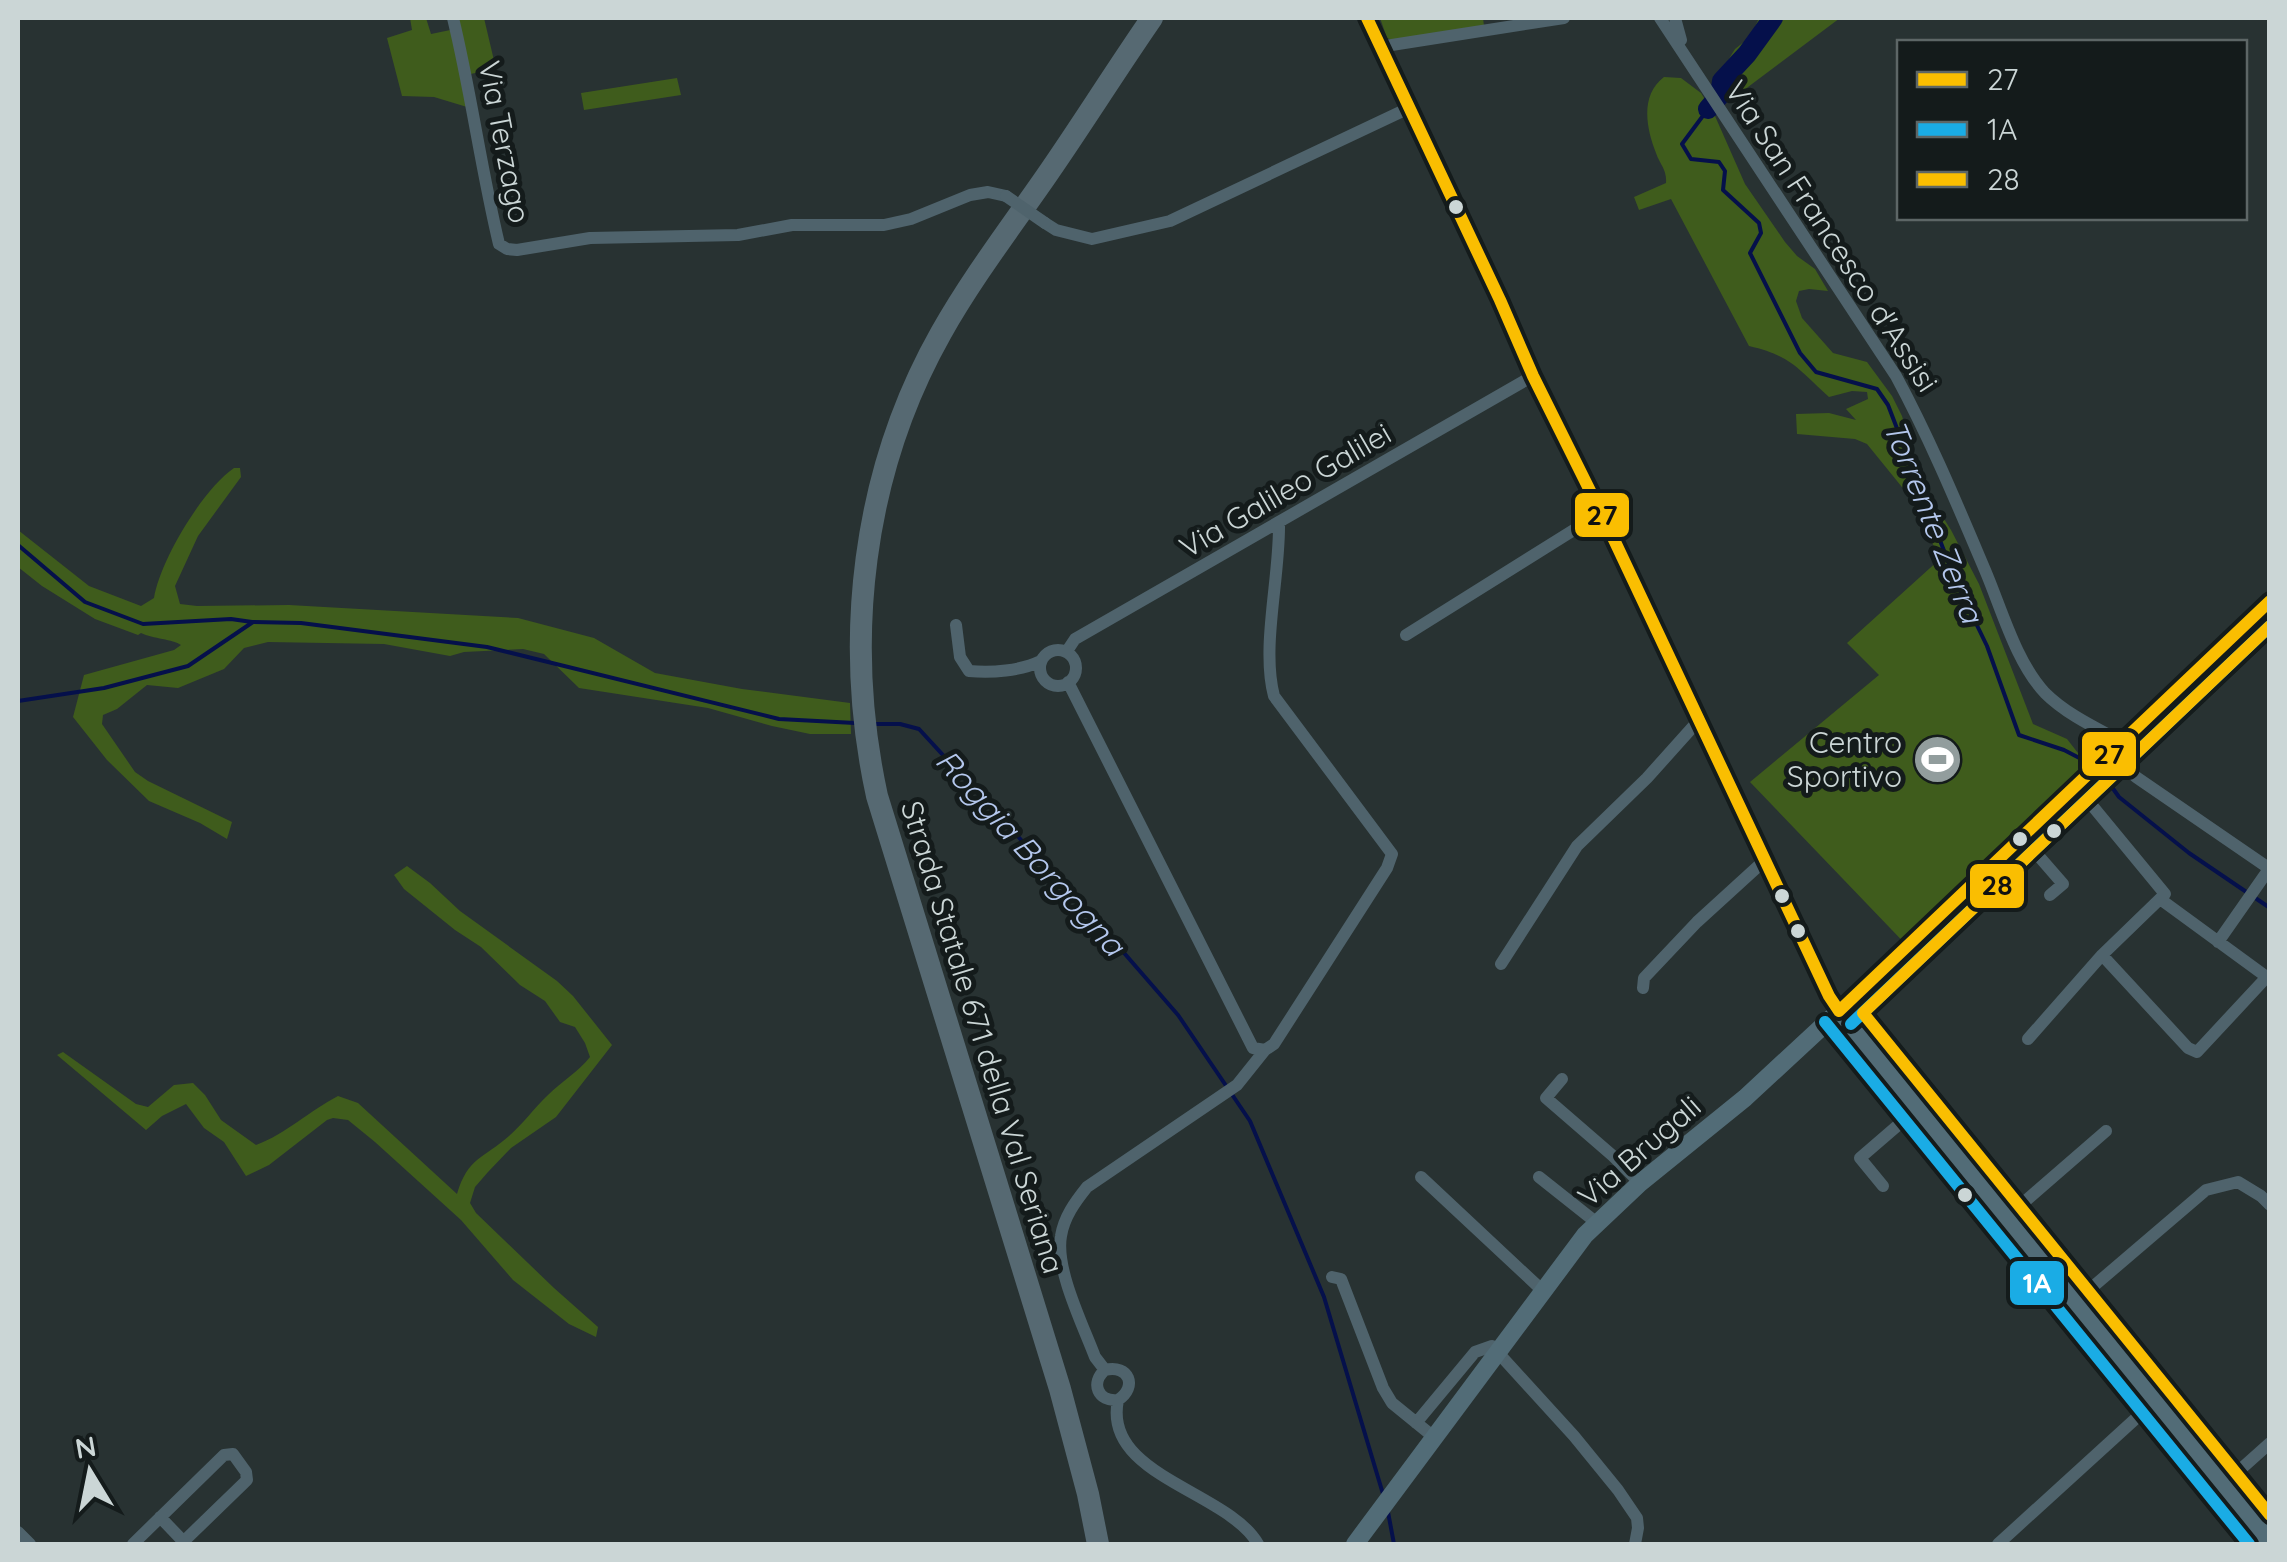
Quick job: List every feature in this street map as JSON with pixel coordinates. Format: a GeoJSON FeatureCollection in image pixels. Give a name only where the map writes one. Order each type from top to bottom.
{"type":"FeatureCollection","features":[{"type":"Feature","properties":{"kind":"highway","name":"Strada Statale 671 della Val Seriana"},"geometry":{"type":"LineString","coordinates":[[1098,1539],[1060,1389],[897,867],[869,762],[860,655],[864,569],[876,500],[895,436],[923,367],[961,300],[1152,18]]}},
{"type":"Feature","properties":{"kind":"street","name":"Via Terzago"},"geometry":{"type":"LineString","coordinates":[[453,18],[499,244],[507,250],[590,238],[738,235],[792,225],[884,225],[988,192],[1006,196],[1056,230],[1092,239],[1170,221],[1409,108]]}},
{"type":"Feature","properties":{"kind":"street"},"geometry":{"type":"LineString","coordinates":[[1367,18],[1533,376],[1839,1012],[2268,1537]]}},
{"type":"Feature","properties":{"kind":"street"},"geometry":{"type":"LineString","coordinates":[[1379,47],[1564,18]]}},
{"type":"Feature","properties":{"kind":"street","name":"Via San Francesco d'Assisi"},"geometry":{"type":"LineString","coordinates":[[1660,18],[1896,376],[1922,424],[2026,669],[2047,695],[2084,722],[2136,777],[2269,869]]}},
{"type":"Feature","properties":{"kind":"street","name":"Via San Francesco d'Assisi"},"geometry":{"type":"LineString","coordinates":[[1675,18],[1684,52]]}},
{"type":"Feature","properties":{"kind":"street","name":"Via Galileo Galilei"},"geometry":{"type":"LineString","coordinates":[[1067,652],[1076,639],[1533,376]]}},
{"type":"Feature","properties":{"kind":"street"},"geometry":{"type":"LineString","coordinates":[[1406,635],[1601,513]]}},
{"type":"Feature","properties":{"kind":"street"},"geometry":{"type":"LineString","coordinates":[[1105,1370],[1095,1357],[1060,1262],[1061,1235],[1071,1207],[1087,1187],[1237,1084],[1274,1044],[1391,862],[1392,854],[1274,696],[1269,675],[1280,523]]}},
{"type":"Feature","properties":{"kind":"street","name":"Via Brugali"},"geometry":{"type":"LineString","coordinates":[[1355,1544],[1585,1235],[1839,1012],[2270,601]]}},
{"type":"Feature","properties":{"kind":"street"},"geometry":{"type":"LineString","coordinates":[[956,625],[960,657],[969,671],[988,673],[1032,665],[1052,650],[1073,656],[1076,673],[1068,682],[1055,686],[1040,673],[1041,661]]}},
{"type":"Feature","properties":{"kind":"street"},"geometry":{"type":"LineString","coordinates":[[1068,682],[1252,1048],[1265,1050]]}},
{"type":"Feature","properties":{"kind":"street"},"geometry":{"type":"LineString","coordinates":[[1500,964],[1577,846],[1699,720]]}},
{"type":"Feature","properties":{"kind":"street"},"geometry":{"type":"LineString","coordinates":[[2028,1039],[2102,955],[2166,894],[2083,780]]}},
{"type":"Feature","properties":{"kind":"street"},"geometry":{"type":"LineString","coordinates":[[2022,837],[2063,884],[2050,894]]}},
{"type":"Feature","properties":{"kind":"street"},"geometry":{"type":"LineString","coordinates":[[1643,988],[1644,978],[1684,936],[1765,860]]}},
{"type":"Feature","properties":{"kind":"street"},"geometry":{"type":"LineString","coordinates":[[2218,942],[2269,869]]}},
{"type":"Feature","properties":{"kind":"street"},"geometry":{"type":"LineString","coordinates":[[2102,955],[2188,1048],[2197,1052],[2264,980],[2264,975],[2160,899]]}},
{"type":"Feature","properties":{"kind":"street"},"geometry":{"type":"LineString","coordinates":[[1562,1079],[1546,1098],[1640,1183]]}},
{"type":"Feature","properties":{"kind":"street"},"geometry":{"type":"LineString","coordinates":[[1883,1186],[1860,1158],[1918,1108]]}},
{"type":"Feature","properties":{"kind":"street"},"geometry":{"type":"LineString","coordinates":[[2007,1218],[2106,1131]]}},
{"type":"Feature","properties":{"kind":"street"},"geometry":{"type":"LineString","coordinates":[[1421,1177],[1543,1292]]}},
{"type":"Feature","properties":{"kind":"street"},"geometry":{"type":"LineString","coordinates":[[1539,1177],[1597,1223]]}},
{"type":"Feature","properties":{"kind":"street"},"geometry":{"type":"LineString","coordinates":[[2076,1302],[2206,1190],[2238,1182],[2270,1205]]}},
{"type":"Feature","properties":{"kind":"street"},"geometry":{"type":"LineString","coordinates":[[1332,1277],[1341,1279],[1392,1403],[1435,1438]]}},
{"type":"Feature","properties":{"kind":"street","name":"Via Brugali"},"geometry":{"type":"LineString","coordinates":[[1416,1423],[1475,1352],[1492,1346],[1498,1353]]}},
{"type":"Feature","properties":{"kind":"street"},"geometry":{"type":"LineString","coordinates":[[1498,1353],[1618,1490],[1637,1518],[1635,1544]]}},
{"type":"Feature","properties":{"kind":"street"},"geometry":{"type":"LineString","coordinates":[[1118,1400],[1107,1400],[1096,1383],[1101,1373],[1110,1368],[1121,1370],[1128,1378],[1129,1389],[1118,1400],[1116,1412],[1124,1441],[1134,1453],[1244,1527],[1258,1544]]}},
{"type":"Feature","properties":{"kind":"street"},"geometry":{"type":"LineString","coordinates":[[1998,1544],[2155,1402]]}},
{"type":"Feature","properties":{"kind":"street"},"geometry":{"type":"LineString","coordinates":[[2222,1485],[2270,1443]]}},
{"type":"Feature","properties":{"kind":"street"},"geometry":{"type":"LineString","coordinates":[[133,1544],[160,1517],[224,1455],[235,1456],[248,1476],[182,1543],[160,1517]]}},
{"type":"Feature","properties":{"kind":"street"},"geometry":{"type":"LineString","coordinates":[[18,1532],[30,1544]]}},
{"type":"Feature","properties":{"kind":"green space"},"geometry":{"type":"Polygon","coordinates":[[[410,18],[426,18],[431,34],[460,28],[459,18],[484,18],[496,69],[460,76],[467,107],[434,97],[402,96],[387,38],[412,30],[410,18]]]}},
{"type":"Feature","properties":{"kind":"green space"},"geometry":{"type":"Polygon","coordinates":[[[1380,18],[1483,18],[1484,26],[1392,40],[1387,38],[1380,18]]]}},
{"type":"Feature","properties":{"kind":"green space"},"geometry":{"type":"Polygon","coordinates":[[[1759,18],[1840,18],[1728,102],[1714,83],[1735,49],[1750,37],[1759,18]]]}},
{"type":"Feature","properties":{"kind":"green space","name":"Centro Sportivo"},"geometry":{"type":"Polygon","coordinates":[[[1664,77],[1681,78],[1701,93],[1745,184],[1785,242],[1815,269],[1828,291],[1799,291],[1796,301],[1802,318],[1833,353],[1867,362],[1892,396],[1918,471],[1979,584],[2033,724],[2067,739],[2078,753],[2115,766],[1914,953],[1750,782],[1879,675],[1847,643],[1940,559],[1910,497],[1867,444],[1855,439],[1797,434],[1796,414],[1829,413],[1856,420],[1846,409],[1868,399],[1867,392],[1829,397],[1785,359],[1749,346],[1671,199],[1639,210],[1634,197],[1666,183],[1647,112],[1651,93],[1664,77]]]}},
{"type":"Feature","properties":{"kind":"green space"},"geometry":{"type":"Polygon","coordinates":[[[677,78],[681,95],[584,110],[581,93],[677,78]]]}},
{"type":"Feature","properties":{"kind":"green space"},"geometry":{"type":"Polygon","coordinates":[[[234,468],[240,468],[241,477],[198,536],[175,586],[180,604],[289,605],[518,618],[594,638],[655,673],[850,703],[851,734],[810,734],[708,708],[579,688],[544,654],[523,649],[450,656],[384,644],[268,642],[244,648],[224,669],[178,688],[147,685],[103,715],[102,724],[135,772],[232,822],[227,839],[149,801],[107,760],[73,717],[84,675],[181,645],[95,619],[42,586],[18,567],[18,530],[89,586],[141,606],[154,598],[165,565],[196,509],[234,468]]]}},
{"type":"Feature","properties":{"kind":"green space"},"geometry":{"type":"Polygon","coordinates":[[[407,866],[460,911],[557,981],[612,1045],[556,1117],[511,1148],[488,1172],[475,1187],[470,1203],[476,1213],[598,1327],[596,1337],[569,1324],[513,1280],[461,1220],[348,1120],[327,1120],[269,1165],[246,1176],[224,1142],[204,1128],[186,1104],[162,1116],[146,1130],[57,1055],[63,1052],[136,1104],[148,1107],[174,1085],[193,1083],[221,1120],[256,1145],[338,1096],[358,1103],[457,1194],[471,1165],[514,1131],[590,1057],[575,1027],[560,1022],[545,1001],[520,985],[481,947],[404,889],[394,875],[407,866]]]}},
{"type":"Feature","properties":{"kind":"waterway","name":"Torrente Zerra"},"geometry":{"type":"LineString","coordinates":[[1708,109],[1720,95],[1722,81],[1773,18]]}},
{"type":"Feature","properties":{"kind":"waterway","name":"Torrente Zerra"},"geometry":{"type":"LineString","coordinates":[[1708,109],[1682,144],[1691,159],[1719,162],[1725,171],[1723,190],[1759,223],[1761,233],[1750,253],[1800,353],[1816,372],[1877,389],[1888,405],[1956,582],[1987,646],[2019,735],[2091,764]]}},
{"type":"Feature","properties":{"kind":"waterway"},"geometry":{"type":"LineString","coordinates":[[18,545],[85,602],[143,624],[231,619],[252,622]]}},
{"type":"Feature","properties":{"kind":"waterway","name":"Roggia Borgogna"},"geometry":{"type":"LineString","coordinates":[[18,701],[104,688],[188,666],[253,622],[301,623],[487,647],[779,719],[855,723]]}},
{"type":"Feature","properties":{"kind":"waterway","name":"Roggia Borgogna"},"geometry":{"type":"LineString","coordinates":[[874,724],[919,729],[1178,1015],[1250,1121],[1324,1297],[1383,1494]]}},
{"type":"Feature","properties":{"kind":"waterway","name":"Torrente Zerra"},"geometry":{"type":"LineString","coordinates":[[2099,769],[2119,797],[2189,853],[2270,908]]}},
{"type":"Feature","properties":{"kind":"waterway","name":"Roggia Borgogna"},"geometry":{"type":"LineString","coordinates":[[1388,1512],[1394,1544]]}},
{"type":"Feature","properties":{"kind":"transit line","name":"27"},"geometry":{"type":"LineString","coordinates":[[1367,18],[1533,376],[1839,1011]]}},
{"type":"Feature","properties":{"kind":"transit line","name":"27"},"geometry":{"type":"LineString","coordinates":[[1839,1011],[2270,601]]}},
{"type":"Feature","properties":{"kind":"transit line","name":"1A"},"geometry":{"type":"LineString","coordinates":[[1851,1024],[2270,626]]}},
{"type":"Feature","properties":{"kind":"transit line","name":"28"},"geometry":{"type":"LineString","coordinates":[[2270,626],[1863,1013],[2270,1515]]}},
{"type":"Feature","properties":{"kind":"transit line","name":"1A"},"geometry":{"type":"LineString","coordinates":[[1825,1022],[2249,1544]]}},
{"type":"Feature","properties":{"kind":"place","name":"Centro Sportivo"},"geometry":{"type":"Point","coordinates":[1937,759]}}]}
